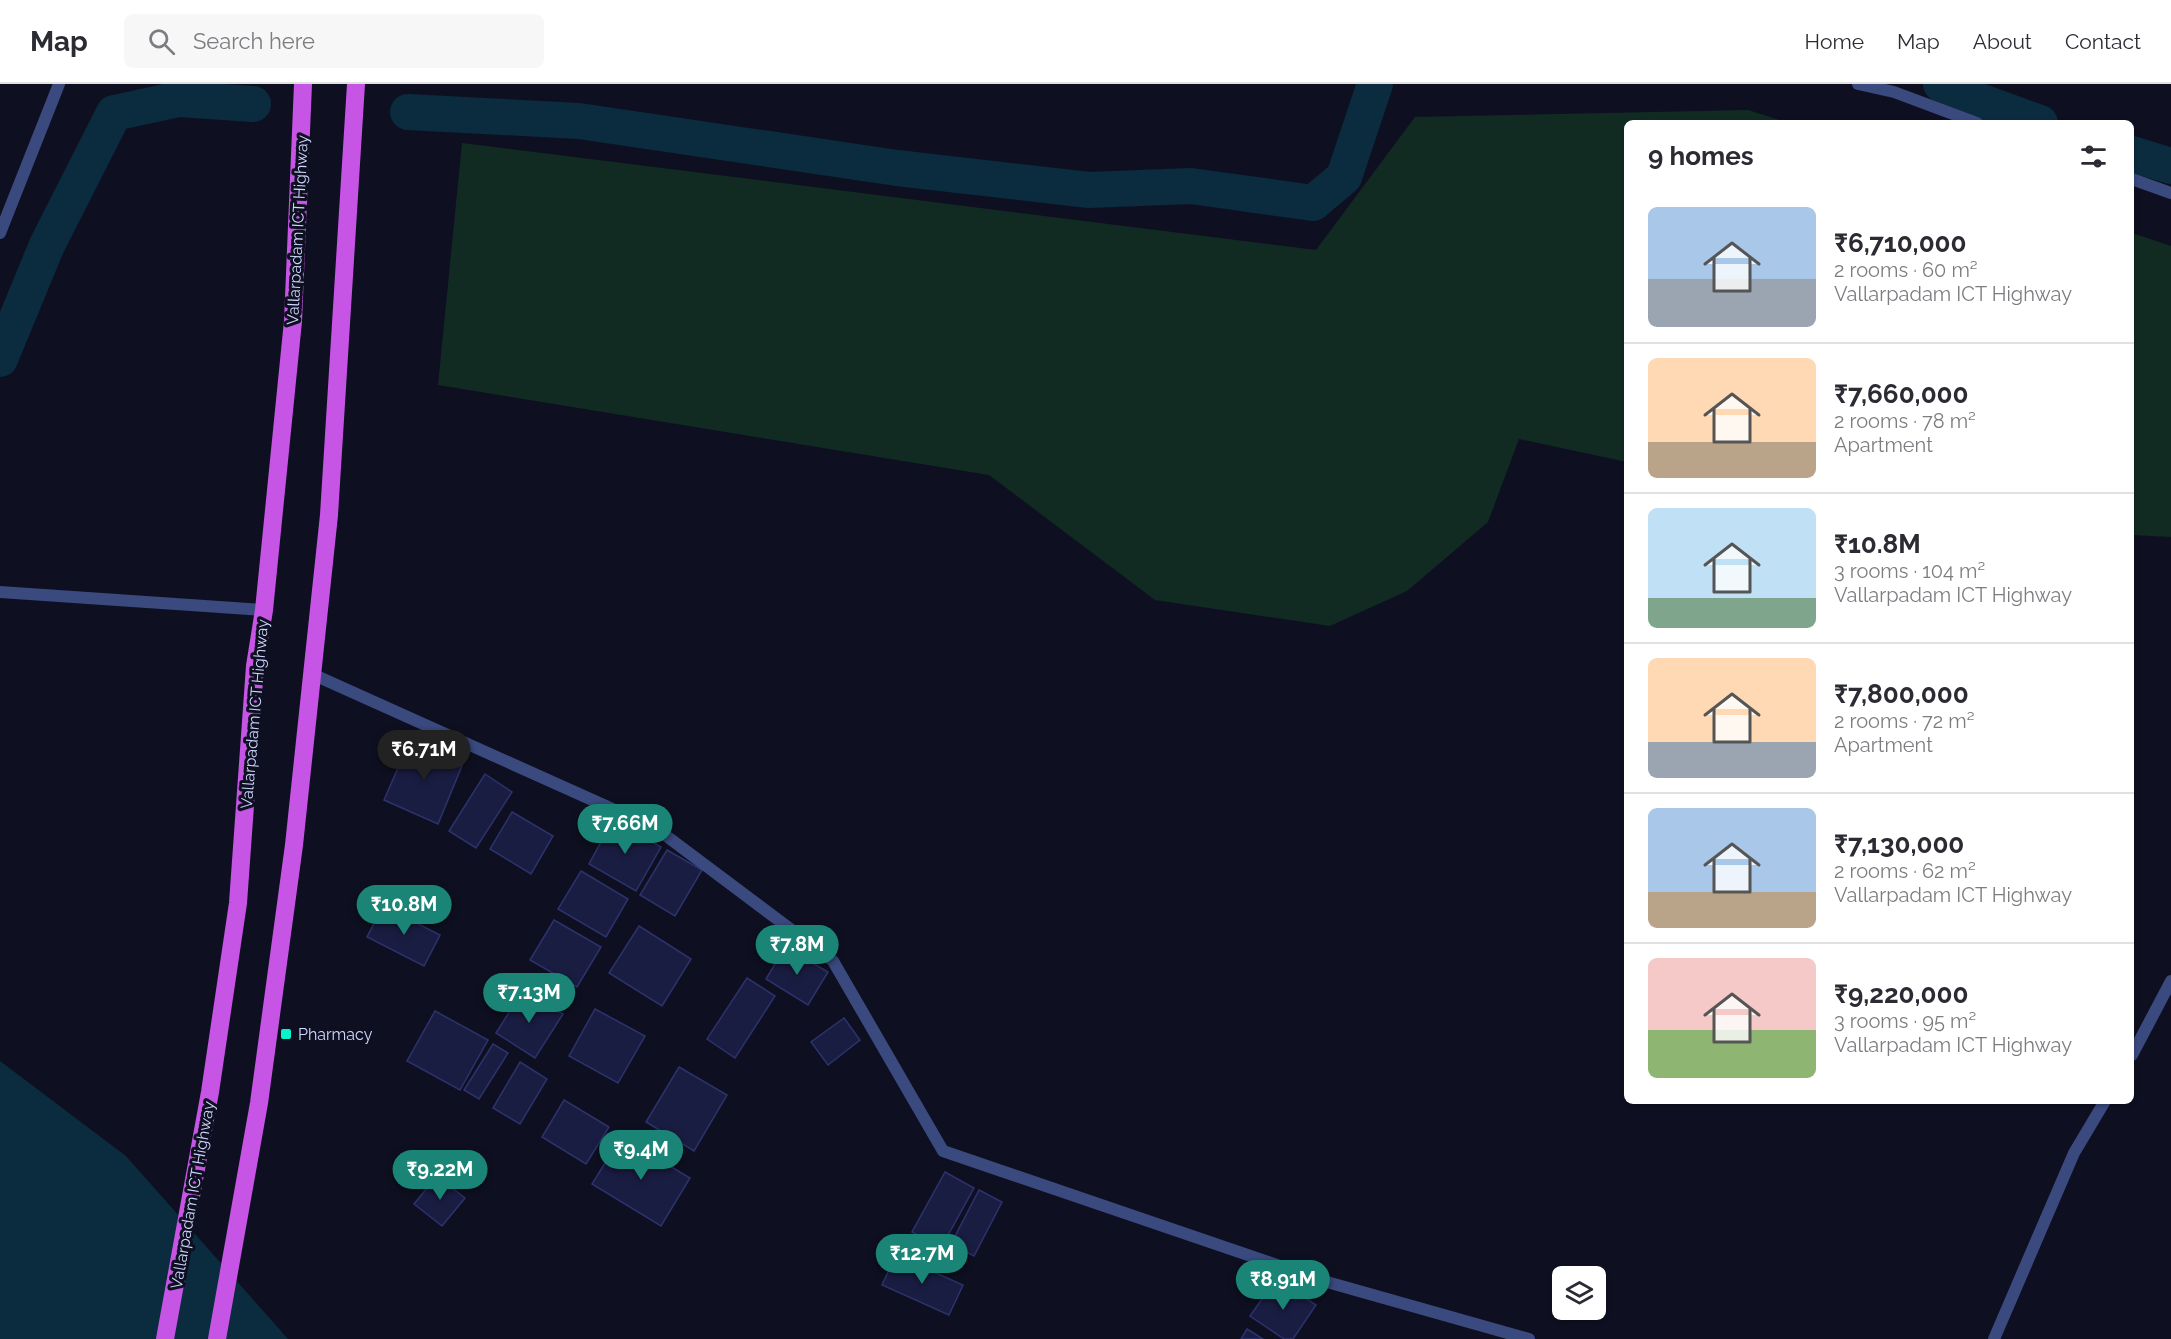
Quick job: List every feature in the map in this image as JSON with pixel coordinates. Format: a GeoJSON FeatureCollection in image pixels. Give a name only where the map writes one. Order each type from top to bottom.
{"type":"FeatureCollection","features":[{"type":"Feature","properties":{"kind":"highway","name":"Vallarpadam ICT Highway"},"geometry":{"type":"LineString","coordinates":[[165,1339],[210,1092],[238,903],[255,666],[264,610],[293,321],[303,84]]}},
{"type":"Feature","properties":{"kind":"highway"},"geometry":{"type":"LineString","coordinates":[[217,1339],[259,1103],[294,845],[328,515],[356,84]]}},
{"type":"Feature","properties":{"kind":"street"},"geometry":{"type":"LineString","coordinates":[[0,233],[59,84]]}},
{"type":"Feature","properties":{"kind":"street"},"geometry":{"type":"LineString","coordinates":[[1858,84],[1894,93],[1969,120]]}},
{"type":"Feature","properties":{"kind":"street"},"geometry":{"type":"LineString","coordinates":[[2134,180],[2171,192]]}},
{"type":"Feature","properties":{"kind":"street"},"geometry":{"type":"LineString","coordinates":[[0,592],[264,610]]}},
{"type":"Feature","properties":{"kind":"street"},"geometry":{"type":"LineString","coordinates":[[312,674],[657,829],[833,961],[943,1151],[1327,1282],[1529,1339]]}},
{"type":"Feature","properties":{"kind":"street"},"geometry":{"type":"LineString","coordinates":[[2134,1051],[2171,981]]}},
{"type":"Feature","properties":{"kind":"street"},"geometry":{"type":"LineString","coordinates":[[1994,1339],[2074,1154],[2103,1104]]}},
{"type":"Feature","properties":{"kind":"green space"},"geometry":{"type":"Polygon","coordinates":[[[1748,110],[1780,120],[1624,120],[1624,461],[1519,439],[1488,522],[1407,591],[1330,626],[1155,600],[989,475],[438,385],[462,143],[1316,250],[1415,117],[1748,110]]]}},
{"type":"Feature","properties":{"kind":"green space"},"geometry":{"type":"Polygon","coordinates":[[[2134,234],[2171,246],[2171,537],[2134,535],[2134,234]]]}},
{"type":"Feature","properties":{"kind":"water"},"geometry":{"type":"Polygon","coordinates":[[[0,1061],[126,1156],[288,1339],[0,1339],[0,1061]]]}},
{"type":"Feature","properties":{"kind":"building"},"geometry":{"type":"Polygon","coordinates":[[[411,738],[464,761],[438,824],[384,800],[411,738]]]}},
{"type":"Feature","properties":{"kind":"building"},"geometry":{"type":"Polygon","coordinates":[[[485,774],[512,792],[476,848],[449,831],[485,774]]]}},
{"type":"Feature","properties":{"kind":"building"},"geometry":{"type":"Polygon","coordinates":[[[512,812],[553,836],[531,874],[490,849],[512,812]]]}},
{"type":"Feature","properties":{"kind":"building"},"geometry":{"type":"Polygon","coordinates":[[[613,820],[661,847],[636,891],[589,864],[613,820]]]}},
{"type":"Feature","properties":{"kind":"building"},"geometry":{"type":"Polygon","coordinates":[[[667,850],[702,870],[675,916],[640,895],[667,850]]]}},
{"type":"Feature","properties":{"kind":"building"},"geometry":{"type":"Polygon","coordinates":[[[581,871],[628,899],[606,937],[558,909],[581,871]]]}},
{"type":"Feature","properties":{"kind":"building"},"geometry":{"type":"Polygon","coordinates":[[[383,906],[440,935],[424,966],[367,937],[383,906]]]}},
{"type":"Feature","properties":{"kind":"building"},"geometry":{"type":"Polygon","coordinates":[[[554,920],[601,947],[577,987],[530,960],[554,920]]]}},
{"type":"Feature","properties":{"kind":"building"},"geometry":{"type":"Polygon","coordinates":[[[639,926],[691,959],[662,1006],[609,973],[639,926]]]}},
{"type":"Feature","properties":{"kind":"building"},"geometry":{"type":"Polygon","coordinates":[[[785,947],[828,972],[808,1005],[766,979],[785,947]]]}},
{"type":"Feature","properties":{"kind":"building"},"geometry":{"type":"Polygon","coordinates":[[[747,978],[775,996],[735,1058],[707,1039],[747,978]]]}},
{"type":"Feature","properties":{"kind":"building"},"geometry":{"type":"Polygon","coordinates":[[[523,990],[563,1014],[535,1058],[496,1033],[523,990]]]}},
{"type":"Feature","properties":{"kind":"building"},"geometry":{"type":"Polygon","coordinates":[[[595,1009],[645,1036],[618,1083],[569,1056],[595,1009]]]}},
{"type":"Feature","properties":{"kind":"building"},"geometry":{"type":"Polygon","coordinates":[[[435,1011],[488,1040],[460,1090],[407,1061],[435,1011]]]}},
{"type":"Feature","properties":{"kind":"building"},"geometry":{"type":"Polygon","coordinates":[[[844,1018],[860,1040],[828,1065],[811,1042],[844,1018]]]}},
{"type":"Feature","properties":{"kind":"building"},"geometry":{"type":"Polygon","coordinates":[[[493,1044],[508,1053],[479,1099],[464,1090],[493,1044]]]}},
{"type":"Feature","properties":{"kind":"building"},"geometry":{"type":"Polygon","coordinates":[[[520,1062],[547,1079],[520,1124],[493,1108],[520,1062]]]}},
{"type":"Feature","properties":{"kind":"building"},"geometry":{"type":"Polygon","coordinates":[[[679,1067],[727,1095],[694,1151],[646,1122],[679,1067]]]}},
{"type":"Feature","properties":{"kind":"building"},"geometry":{"type":"Polygon","coordinates":[[[564,1100],[609,1127],[586,1164],[542,1137],[564,1100]]]}},
{"type":"Feature","properties":{"kind":"building"},"geometry":{"type":"Polygon","coordinates":[[[621,1137],[690,1178],[661,1226],[592,1184],[621,1137]]]}},
{"type":"Feature","properties":{"kind":"building"},"geometry":{"type":"Polygon","coordinates":[[[945,1172],[974,1188],[941,1248],[912,1232],[945,1172]]]}},
{"type":"Feature","properties":{"kind":"building"},"geometry":{"type":"Polygon","coordinates":[[[437,1176],[465,1198],[442,1226],[414,1204],[437,1176]]]}},
{"type":"Feature","properties":{"kind":"building"},"geometry":{"type":"Polygon","coordinates":[[[979,1190],[1002,1202],[974,1256],[951,1244],[979,1190]]]}},
{"type":"Feature","properties":{"kind":"building"},"geometry":{"type":"Polygon","coordinates":[[[896,1255],[963,1285],[949,1315],[882,1285],[896,1255]]]}},
{"type":"Feature","properties":{"kind":"building"},"geometry":{"type":"Polygon","coordinates":[[[1276,1279],[1316,1305],[1293,1339],[1284,1339],[1250,1316],[1276,1279]]]}},
{"type":"Feature","properties":{"kind":"building"},"geometry":{"type":"Polygon","coordinates":[[[1247,1329],[1263,1339],[1241,1339],[1247,1329]]]}},
{"type":"Feature","properties":{"kind":"waterway"},"geometry":{"type":"LineString","coordinates":[[408,112],[579,121],[897,168],[1089,190],[1191,186],[1313,203],[1344,177],[1375,84]]}},
{"type":"Feature","properties":{"kind":"waterway"},"geometry":{"type":"LineString","coordinates":[[1941,84],[1952,91],[2032,120]]}},
{"type":"Feature","properties":{"kind":"waterway"},"geometry":{"type":"LineString","coordinates":[[0,359],[47,245],[114,113],[179,99],[253,104]]}},
{"type":"Feature","properties":{"kind":"waterway"},"geometry":{"type":"LineString","coordinates":[[2134,155],[2171,166]]}},
{"type":"Feature","properties":{"kind":"place","name":"Pharmacy"},"geometry":{"type":"Point","coordinates":[286,1034]}}]}
